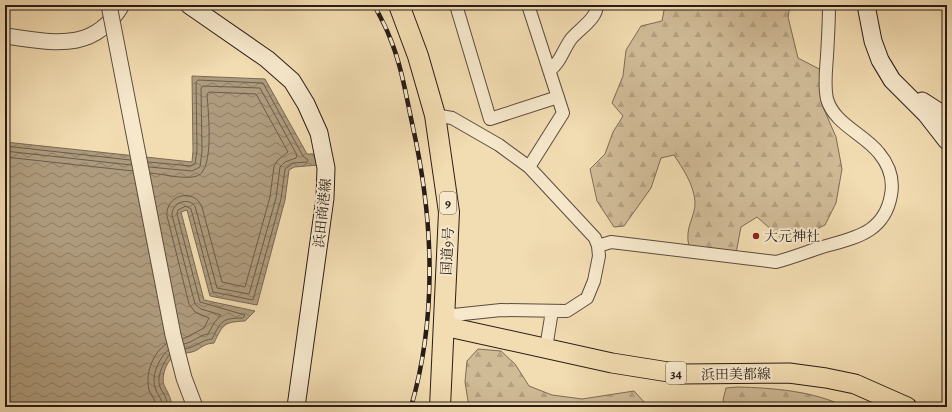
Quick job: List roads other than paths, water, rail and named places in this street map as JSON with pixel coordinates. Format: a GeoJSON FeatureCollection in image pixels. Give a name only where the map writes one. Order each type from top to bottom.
{"type":"FeatureCollection","features":[{"type":"Feature","properties":{"kind":"highway","name":"国道9号"},"geometry":{"type":"LineString","coordinates":[[399,5],[418,56],[435,115],[449,212],[440,407]]}},
{"type":"Feature","properties":{"kind":"main road","name":"浜田商港線"},"geometry":{"type":"LineString","coordinates":[[189,5],[282,71],[300,92],[319,133],[326,168],[325,198],[296,407]]}},
{"type":"Feature","properties":{"kind":"main road"},"geometry":{"type":"LineString","coordinates":[[866,5],[873,41],[880,60],[892,80],[926,114],[947,141]]}},
{"type":"Feature","properties":{"kind":"main road"},"geometry":{"type":"LineString","coordinates":[[892,80],[947,117]]}},
{"type":"Feature","properties":{"kind":"main road","name":"浜田美都線"},"geometry":{"type":"LineString","coordinates":[[444,321],[546,348],[612,363],[681,374],[789,373],[826,378],[855,384],[907,407]]}},
{"type":"Feature","properties":{"kind":"street"},"geometry":{"type":"LineString","coordinates":[[109,5],[173,335],[184,378],[195,407]]}},
{"type":"Feature","properties":{"kind":"street"},"geometry":{"type":"LineString","coordinates":[[5,36],[60,42],[81,39],[97,33],[109,24],[122,5]]}},
{"type":"Feature","properties":{"kind":"street"},"geometry":{"type":"LineString","coordinates":[[456,5],[490,119],[558,97]]}},
{"type":"Feature","properties":{"kind":"street"},"geometry":{"type":"LineString","coordinates":[[528,5],[564,113],[529,167]]}},
{"type":"Feature","properties":{"kind":"street"},"geometry":{"type":"LineString","coordinates":[[550,70],[556,66],[571,40],[595,14],[597,5]]}},
{"type":"Feature","properties":{"kind":"street"},"geometry":{"type":"LineString","coordinates":[[598,246],[611,242],[776,262],[797,257],[807,252],[859,237],[877,226],[886,214],[890,202],[892,190],[891,173],[878,152],[840,121],[828,100],[825,80],[829,5]]}},
{"type":"Feature","properties":{"kind":"street"},"geometry":{"type":"LineString","coordinates":[[926,114],[947,128]]}},
{"type":"Feature","properties":{"kind":"street"},"geometry":{"type":"LineString","coordinates":[[435,115],[452,118],[499,146],[529,167],[595,238],[598,246],[598,264],[594,281],[586,298],[567,311],[501,310],[444,321]]}},
{"type":"Feature","properties":{"kind":"street"},"geometry":{"type":"LineString","coordinates":[[546,348],[552,311]]}},
{"type":"Feature","properties":{"kind":"water"},"geometry":{"type":"Polygon","coordinates":[[[192,76],[265,79],[307,154],[318,154],[319,165],[294,167],[289,170],[285,200],[257,305],[210,296],[187,210],[181,212],[204,300],[255,311],[245,321],[228,323],[225,325],[214,343],[206,344],[195,351],[178,355],[171,359],[166,366],[163,380],[172,407],[5,407],[5,142],[192,162],[192,76]]]}},
{"type":"Feature","properties":{"kind":"railway"},"geometry":{"type":"LineString","coordinates":[[374,5],[394,48],[403,80],[419,158],[428,229],[430,265],[426,336],[420,372],[411,407]]}},
{"type":"Feature","properties":{"kind":"place","name":"大元神社"},"geometry":{"type":"Point","coordinates":[756,236]}}]}
